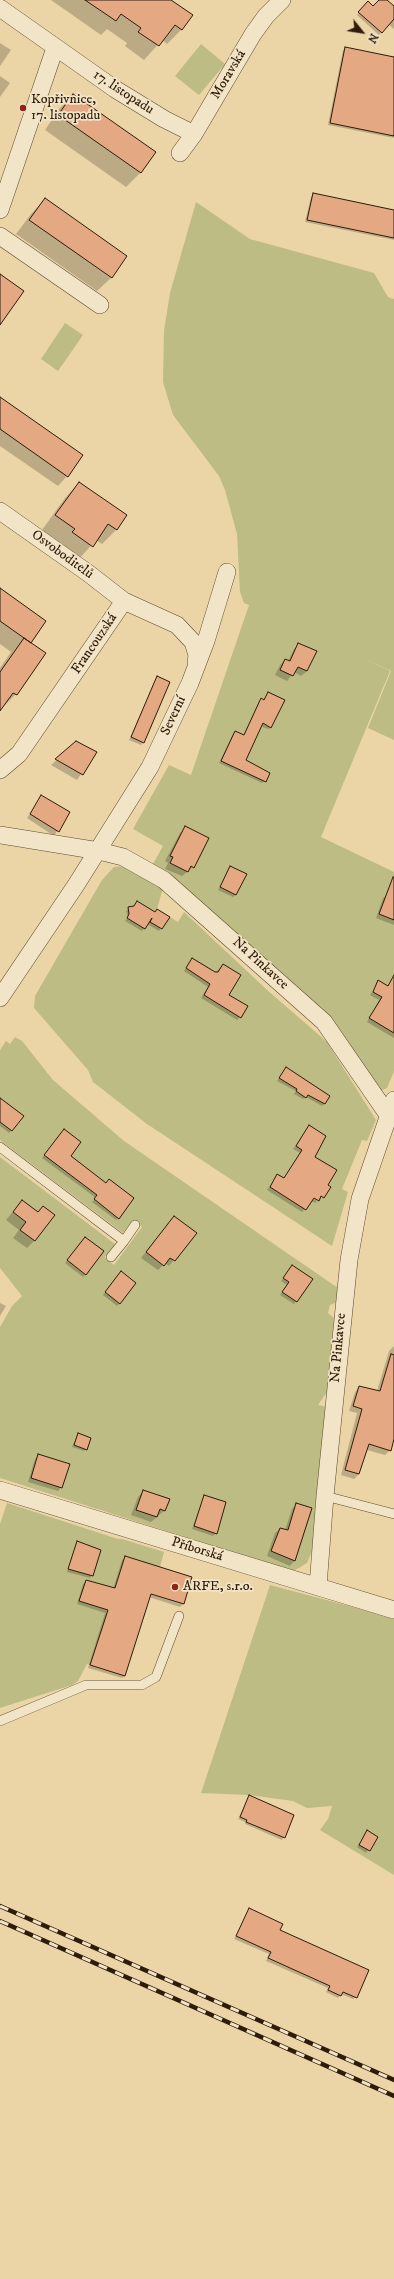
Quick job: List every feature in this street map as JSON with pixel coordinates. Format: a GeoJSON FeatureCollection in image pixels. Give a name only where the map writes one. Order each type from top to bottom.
{"type":"FeatureCollection","features":[{"type":"Feature","properties":{"kind":"street","name":"Moravská"},"geometry":{"type":"LineString","coordinates":[[180,154],[194,134],[253,34],[266,16],[282,0]]}},
{"type":"Feature","properties":{"kind":"street","name":"17. listopadu"},"geometry":{"type":"LineString","coordinates":[[0,8],[55,48],[133,100],[194,134]]}},
{"type":"Feature","properties":{"kind":"street"},"geometry":{"type":"LineString","coordinates":[[0,210],[48,62],[55,48]]}},
{"type":"Feature","properties":{"kind":"street"},"geometry":{"type":"LineString","coordinates":[[0,236],[100,305]]}},
{"type":"Feature","properties":{"kind":"street","name":"Osvoboditelů"},"geometry":{"type":"LineString","coordinates":[[0,511],[88,573],[124,601]]}},
{"type":"Feature","properties":{"kind":"street","name":"Severní"},"geometry":{"type":"LineString","coordinates":[[0,998],[99,851],[150,767],[190,683],[206,641],[227,572]]}},
{"type":"Feature","properties":{"kind":"street","name":"Francouzská"},"geometry":{"type":"LineString","coordinates":[[0,770],[19,754],[124,601],[169,621],[185,631],[193,642],[197,655],[196,666]]}},
{"type":"Feature","properties":{"kind":"street"},"geometry":{"type":"LineString","coordinates":[[0,835],[99,851]]}},
{"type":"Feature","properties":{"kind":"street","name":"Na Pinkavce"},"geometry":{"type":"LineString","coordinates":[[99,851],[123,857],[164,880],[324,1022],[391,1108],[360,1199],[348,1260],[325,1496],[318,1586]]}},
{"type":"Feature","properties":{"kind":"street","name":"Příborská"},"geometry":{"type":"LineString","coordinates":[[0,1490],[394,1610]]}},
{"type":"Feature","properties":{"kind":"lane"},"geometry":{"type":"LineString","coordinates":[[0,1147],[124,1241]]}},
{"type":"Feature","properties":{"kind":"lane"},"geometry":{"type":"LineString","coordinates":[[111,1257],[135,1225]]}},
{"type":"Feature","properties":{"kind":"lane"},"geometry":{"type":"LineString","coordinates":[[325,1496],[394,1514]]}},
{"type":"Feature","properties":{"kind":"lane"},"geometry":{"type":"LineString","coordinates":[[0,1721],[86,1685],[142,1685],[156,1677],[179,1616]]}},
{"type":"Feature","properties":{"kind":"green space"},"geometry":{"type":"Polygon","coordinates":[[[201,44],[225,64],[199,95],[175,76],[201,44]]]}},
{"type":"Feature","properties":{"kind":"green space"},"geometry":{"type":"Polygon","coordinates":[[[196,202],[250,239],[374,273],[388,297],[394,299],[394,740],[368,728],[391,671],[358,656],[390,671],[321,837],[394,872],[394,1071],[387,1088],[380,1091],[332,1024],[153,864],[163,846],[133,829],[169,765],[191,775],[249,605],[244,603],[240,592],[237,534],[225,490],[219,476],[173,415],[163,382],[164,331],[170,293],[196,202]]]}},
{"type":"Feature","properties":{"kind":"green space"},"geometry":{"type":"Polygon","coordinates":[[[65,323],[83,335],[58,371],[41,359],[65,323]]]}},
{"type":"Feature","properties":{"kind":"green space"},"geometry":{"type":"Polygon","coordinates":[[[124,866],[163,888],[157,909],[178,922],[184,912],[266,989],[327,1042],[376,1120],[367,1141],[362,1140],[342,1189],[348,1192],[332,1246],[147,1124],[93,1082],[88,1070],[34,1008],[35,996],[102,880],[114,867],[124,866]]]}},
{"type":"Feature","properties":{"kind":"green space"},"geometry":{"type":"Polygon","coordinates":[[[15,1037],[22,1041],[53,1080],[124,1141],[338,1288],[337,1302],[330,1305],[328,1313],[334,1318],[327,1392],[318,1405],[328,1407],[315,1544],[307,1563],[299,1568],[292,1571],[0,1478],[0,1327],[12,1306],[22,1296],[0,1268],[0,1157],[115,1244],[105,1257],[114,1265],[142,1227],[133,1220],[123,1233],[0,1140],[0,1050],[6,1041],[10,1044],[15,1037]]]}},
{"type":"Feature","properties":{"kind":"green space"},"geometry":{"type":"Polygon","coordinates":[[[7,1503],[118,1539],[164,1552],[160,1567],[125,1556],[90,1665],[87,1664],[78,1681],[72,1685],[0,1708],[0,1524],[7,1503]]]}},
{"type":"Feature","properties":{"kind":"green space"},"geometry":{"type":"Polygon","coordinates":[[[270,1585],[394,1618],[394,1875],[320,1830],[328,1819],[332,1806],[307,1808],[293,1801],[249,1795],[201,1793],[270,1585]]]}},
{"type":"Feature","properties":{"kind":"building"},"geometry":{"type":"Polygon","coordinates":[[[85,0],[171,0],[193,15],[182,30],[175,25],[159,46],[138,32],[141,28],[121,14],[116,21],[85,0]]]}},
{"type":"Feature","properties":{"kind":"building"},"geometry":{"type":"Polygon","coordinates":[[[379,0],[387,0],[394,6],[394,19],[382,33],[358,12],[368,1],[373,6],[379,0]]]}},
{"type":"Feature","properties":{"kind":"building"},"geometry":{"type":"Polygon","coordinates":[[[345,47],[394,57],[394,136],[330,123],[345,47]]]}},
{"type":"Feature","properties":{"kind":"building"},"geometry":{"type":"Polygon","coordinates":[[[73,94],[156,152],[141,173],[58,115],[73,94]]]}},
{"type":"Feature","properties":{"kind":"building"},"geometry":{"type":"Polygon","coordinates":[[[313,193],[394,210],[394,238],[307,220],[313,193]]]}},
{"type":"Feature","properties":{"kind":"building"},"geometry":{"type":"Polygon","coordinates":[[[45,198],[127,256],[112,278],[29,220],[45,198]]]}},
{"type":"Feature","properties":{"kind":"building"},"geometry":{"type":"Polygon","coordinates":[[[0,274],[24,291],[0,325],[0,274]]]}},
{"type":"Feature","properties":{"kind":"building"},"geometry":{"type":"Polygon","coordinates":[[[0,397],[83,455],[68,477],[0,429],[0,397]]]}},
{"type":"Feature","properties":{"kind":"building"},"geometry":{"type":"Polygon","coordinates":[[[79,482],[127,515],[117,530],[108,524],[93,547],[72,532],[75,529],[55,515],[79,482]]]}},
{"type":"Feature","properties":{"kind":"building"},"geometry":{"type":"Polygon","coordinates":[[[0,588],[46,621],[31,643],[0,621],[0,588]]]}},
{"type":"Feature","properties":{"kind":"building"},"geometry":{"type":"Polygon","coordinates":[[[24,638],[46,653],[17,695],[13,693],[0,711],[0,672],[24,638]]]}},
{"type":"Feature","properties":{"kind":"building"},"geometry":{"type":"Polygon","coordinates":[[[298,643],[317,651],[307,671],[298,667],[293,676],[280,670],[285,659],[290,661],[298,643]]]}},
{"type":"Feature","properties":{"kind":"building"},"geometry":{"type":"Polygon","coordinates":[[[157,676],[170,682],[144,743],[131,737],[157,676]]]}},
{"type":"Feature","properties":{"kind":"building"},"geometry":{"type":"Polygon","coordinates":[[[268,692],[285,700],[271,728],[263,723],[246,760],[270,773],[266,782],[221,761],[235,731],[244,735],[261,698],[264,700],[268,692]]]}},
{"type":"Feature","properties":{"kind":"building"},"geometry":{"type":"Polygon","coordinates":[[[76,741],[97,752],[83,775],[55,759],[76,741]]]}},
{"type":"Feature","properties":{"kind":"building"},"geometry":{"type":"Polygon","coordinates":[[[41,795],[70,812],[59,832],[30,814],[41,795]]]}},
{"type":"Feature","properties":{"kind":"building"},"geometry":{"type":"Polygon","coordinates":[[[185,826],[209,838],[194,868],[191,866],[188,872],[170,863],[173,857],[170,856],[185,826]]]}},
{"type":"Feature","properties":{"kind":"building"},"geometry":{"type":"Polygon","coordinates":[[[230,866],[247,874],[236,895],[220,887],[230,866]]]}},
{"type":"Feature","properties":{"kind":"building"},"geometry":{"type":"Polygon","coordinates":[[[394,877],[394,920],[379,914],[394,877]]]}},
{"type":"Feature","properties":{"kind":"building"},"geometry":{"type":"Polygon","coordinates":[[[137,901],[155,912],[157,909],[170,917],[162,929],[150,922],[152,918],[145,929],[127,918],[129,914],[128,907],[134,906],[137,901]]]}},
{"type":"Feature","properties":{"kind":"building"},"geometry":{"type":"Polygon","coordinates":[[[192,958],[215,972],[218,972],[223,964],[241,975],[229,995],[248,1006],[241,1018],[204,995],[210,984],[186,968],[192,958]]]}},
{"type":"Feature","properties":{"kind":"building"},"geometry":{"type":"Polygon","coordinates":[[[394,975],[394,1033],[369,1018],[382,997],[373,992],[378,980],[388,986],[394,975]]]}},
{"type":"Feature","properties":{"kind":"building"},"geometry":{"type":"Polygon","coordinates":[[[286,1067],[330,1096],[325,1104],[308,1095],[306,1098],[296,1091],[297,1089],[279,1078],[286,1067]]]}},
{"type":"Feature","properties":{"kind":"building"},"geometry":{"type":"Polygon","coordinates":[[[0,1098],[24,1116],[12,1131],[0,1122],[0,1098]]]}},
{"type":"Feature","properties":{"kind":"building"},"geometry":{"type":"Polygon","coordinates":[[[309,1125],[326,1136],[315,1157],[337,1170],[328,1185],[331,1187],[324,1198],[321,1196],[319,1201],[314,1198],[306,1210],[270,1187],[277,1174],[284,1178],[302,1150],[296,1146],[309,1125]]]}},
{"type":"Feature","properties":{"kind":"building"},"geometry":{"type":"Polygon","coordinates":[[[64,1129],[81,1142],[71,1156],[106,1183],[109,1179],[134,1198],[119,1219],[94,1199],[97,1195],[44,1155],[64,1129]]]}},
{"type":"Feature","properties":{"kind":"building"},"geometry":{"type":"Polygon","coordinates":[[[22,1200],[38,1212],[43,1206],[55,1215],[35,1241],[20,1230],[26,1222],[13,1212],[22,1200]]]}},
{"type":"Feature","properties":{"kind":"building"},"geometry":{"type":"Polygon","coordinates":[[[174,1216],[197,1233],[175,1261],[170,1258],[164,1266],[146,1252],[174,1216]]]}},
{"type":"Feature","properties":{"kind":"building"},"geometry":{"type":"Polygon","coordinates":[[[85,1237],[104,1251],[86,1275],[67,1260],[85,1237]]]}},
{"type":"Feature","properties":{"kind":"building"},"geometry":{"type":"Polygon","coordinates":[[[292,1265],[313,1279],[297,1302],[282,1292],[289,1282],[283,1278],[292,1265]]]}},
{"type":"Feature","properties":{"kind":"building"},"geometry":{"type":"Polygon","coordinates":[[[121,1271],[136,1283],[120,1304],[105,1292],[121,1271]]]}},
{"type":"Feature","properties":{"kind":"building"},"geometry":{"type":"Polygon","coordinates":[[[391,1354],[394,1355],[394,1439],[391,1451],[369,1444],[359,1474],[345,1470],[362,1409],[353,1406],[359,1386],[380,1391],[391,1354]]]}},
{"type":"Feature","properties":{"kind":"building"},"geometry":{"type":"Polygon","coordinates":[[[78,1433],[91,1438],[87,1450],[74,1445],[78,1433]]]}},
{"type":"Feature","properties":{"kind":"building"},"geometry":{"type":"Polygon","coordinates":[[[38,1454],[70,1464],[62,1488],[31,1478],[38,1454]]]}},
{"type":"Feature","properties":{"kind":"building"},"geometry":{"type":"Polygon","coordinates":[[[143,1490],[170,1499],[165,1511],[160,1509],[157,1517],[136,1510],[143,1490]]]}},
{"type":"Feature","properties":{"kind":"building"},"geometry":{"type":"Polygon","coordinates":[[[204,1495],[226,1502],[217,1534],[194,1526],[204,1495]]]}},
{"type":"Feature","properties":{"kind":"building"},"geometry":{"type":"Polygon","coordinates":[[[296,1503],[312,1508],[295,1561],[271,1551],[280,1528],[288,1530],[296,1503]]]}},
{"type":"Feature","properties":{"kind":"building"},"geometry":{"type":"Polygon","coordinates":[[[77,1541],[101,1550],[93,1576],[68,1569],[77,1541]]]}},
{"type":"Feature","properties":{"kind":"building"},"geometry":{"type":"Polygon","coordinates":[[[125,1556],[192,1577],[184,1604],[151,1594],[125,1676],[90,1665],[108,1610],[79,1601],[86,1580],[115,1588],[125,1556]]]}},
{"type":"Feature","properties":{"kind":"building"},"geometry":{"type":"Polygon","coordinates":[[[249,1795],[294,1815],[285,1838],[246,1822],[247,1820],[240,1817],[249,1795]]]}},
{"type":"Feature","properties":{"kind":"building"},"geometry":{"type":"Polygon","coordinates":[[[367,1830],[378,1837],[370,1851],[359,1845],[367,1830]]]}},
{"type":"Feature","properties":{"kind":"building"},"geometry":{"type":"Polygon","coordinates":[[[249,1908],[283,1924],[280,1930],[369,1970],[357,1998],[343,1992],[341,1996],[328,1990],[330,1986],[268,1958],[271,1952],[236,1936],[249,1908]]]}},
{"type":"Feature","properties":{"kind":"railway"},"geometry":{"type":"LineString","coordinates":[[0,1906],[394,2080]]}},
{"type":"Feature","properties":{"kind":"railway"},"geometry":{"type":"LineString","coordinates":[[0,1921],[394,2096]]}},
{"type":"Feature","properties":{"kind":"place","name":"Kopřivnice, 17. listopadu"},"geometry":{"type":"Point","coordinates":[23,108]}},
{"type":"Feature","properties":{"kind":"place","name":"ARFE, s.r.o."},"geometry":{"type":"Point","coordinates":[175,1587]}}]}
